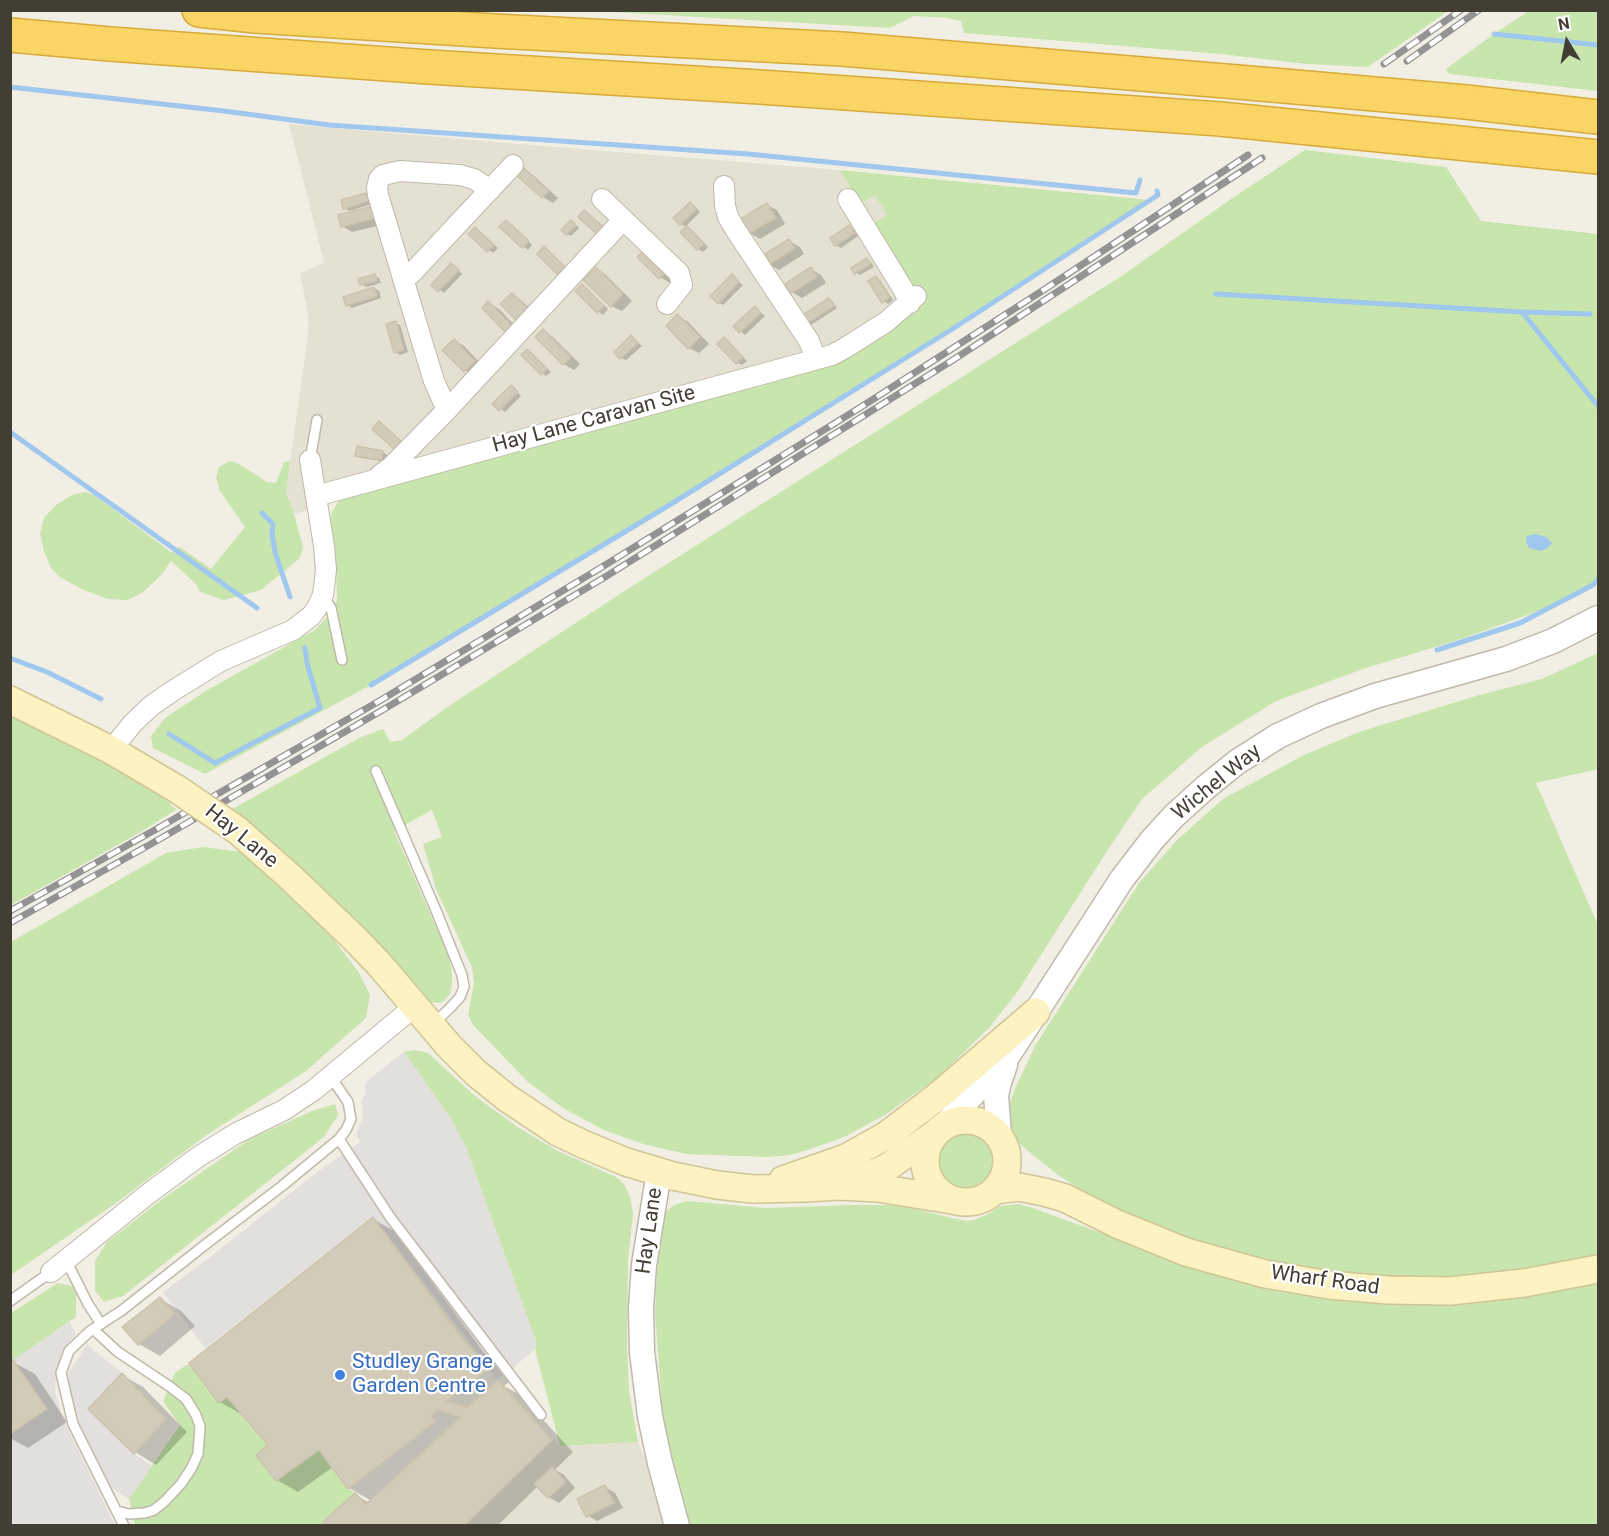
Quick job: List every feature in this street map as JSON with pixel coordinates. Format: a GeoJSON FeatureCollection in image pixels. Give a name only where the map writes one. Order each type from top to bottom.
{"type":"FeatureCollection","features":[{"type":"Feature","properties":{"kind":"highway"},"geometry":{"type":"LineString","coordinates":[[199,10],[255,16],[459,29],[842,49],[1466,102],[1599,117]]}},
{"type":"Feature","properties":{"kind":"highway"},"geometry":{"type":"LineString","coordinates":[[10,35],[417,66],[1220,119],[1599,157]]}},
{"type":"Feature","properties":{"kind":"main road","name":"Hay Lane"},"geometry":{"type":"LineString","coordinates":[[10,700],[111,750],[177,789],[237,830],[354,938],[455,1052],[476,1073],[507,1098],[558,1132],[598,1151],[659,1172]]}},
{"type":"Feature","properties":{"kind":"main road"},"geometry":{"type":"LineString","coordinates":[[753,1189],[826,1166],[876,1142],[938,1096],[1036,1012]]}},
{"type":"Feature","properties":{"kind":"main road","name":"Wharf Road"},"geometry":{"type":"LineString","coordinates":[[839,1186],[886,1168],[953,1122],[970,1120],[986,1125],[1065,1198]]}},
{"type":"Feature","properties":{"kind":"main road"},"geometry":{"type":"LineString","coordinates":[[939,1130],[929,1143],[925,1154],[926,1169],[935,1188],[952,1200]]}},
{"type":"Feature","properties":{"kind":"main road"},"geometry":{"type":"LineString","coordinates":[[996,1190],[1005,1177],[1007,1166],[1007,1155],[1001,1140]]}},
{"type":"Feature","properties":{"kind":"main road","name":"Wharf Road"},"geometry":{"type":"LineString","coordinates":[[659,1172],[717,1185],[753,1189],[839,1186],[889,1189],[962,1202],[978,1201],[988,1197],[996,1190],[1027,1188],[1065,1198],[1135,1232],[1186,1252],[1265,1274],[1337,1286],[1450,1291],[1524,1283],[1599,1269]]}},
{"type":"Feature","properties":{"kind":"street"},"geometry":{"type":"LineString","coordinates":[[403,277],[411,274],[513,165]]}},
{"type":"Feature","properties":{"kind":"street"},"geometry":{"type":"LineString","coordinates":[[447,410],[431,372],[378,195],[379,179],[383,175],[400,171],[450,173],[474,179],[490,190]]}},
{"type":"Feature","properties":{"kind":"street"},"geometry":{"type":"LineString","coordinates":[[724,186],[728,216],[809,340],[816,359]]}},
{"type":"Feature","properties":{"kind":"street"},"geometry":{"type":"LineString","coordinates":[[602,199],[679,273],[682,285],[667,304]]}},
{"type":"Feature","properties":{"kind":"street","name":"Hay Lane Caravan Site"},"geometry":{"type":"LineString","coordinates":[[316,496],[832,355],[854,343],[886,322],[913,299],[899,282],[848,199]]}},
{"type":"Feature","properties":{"kind":"street","name":"Hay Lane Caravan Site"},"geometry":{"type":"LineString","coordinates":[[373,480],[391,467],[447,410],[623,220]]}},
{"type":"Feature","properties":{"kind":"street"},"geometry":{"type":"LineString","coordinates":[[111,750],[133,723],[151,706],[221,661],[292,630],[310,616],[321,601],[326,579],[326,557],[310,460]]}},
{"type":"Feature","properties":{"kind":"street","name":"Wichel Way"},"geometry":{"type":"LineString","coordinates":[[939,1130],[1007,1057],[1122,879],[1152,840],[1182,808],[1237,762],[1278,736],[1321,716],[1375,696],[1506,659],[1553,641],[1599,618]]}},
{"type":"Feature","properties":{"kind":"street"},"geometry":{"type":"LineString","coordinates":[[58,1266],[198,1157],[235,1134],[284,1110],[330,1076],[423,1016]]}},
{"type":"Feature","properties":{"kind":"street","name":"Wichel Way"},"geometry":{"type":"LineString","coordinates":[[1001,1140],[996,1095],[1007,1057]]}},
{"type":"Feature","properties":{"kind":"street","name":"Hay Lane"},"geometry":{"type":"LineString","coordinates":[[659,1172],[644,1265],[641,1308],[642,1352],[651,1423],[677,1526]]}},
{"type":"Feature","properties":{"kind":"lane"},"geometry":{"type":"LineString","coordinates":[[310,460],[317,420]]}},
{"type":"Feature","properties":{"kind":"lane"},"geometry":{"type":"LineString","coordinates":[[323,595],[331,608],[342,660]]}},
{"type":"Feature","properties":{"kind":"lane"},"geometry":{"type":"LineString","coordinates":[[376,771],[462,975],[464,987],[460,997],[450,1008],[423,1016]]}},
{"type":"Feature","properties":{"kind":"lane"},"geometry":{"type":"LineString","coordinates":[[124,1526],[73,1424],[61,1373],[69,1351],[339,1139],[351,1119],[348,1102],[330,1076]]}},
{"type":"Feature","properties":{"kind":"lane"},"geometry":{"type":"LineString","coordinates":[[339,1139],[390,1216],[541,1415]]}},
{"type":"Feature","properties":{"kind":"lane"},"geometry":{"type":"LineString","coordinates":[[10,1301],[58,1266],[88,1304],[97,1327],[118,1352],[186,1399],[196,1415],[200,1426],[198,1454],[181,1484],[153,1510],[136,1514],[117,1511]]}},
{"type":"Feature","properties":{"kind":"shaded area"},"geometry":{"type":"Polygon","coordinates":[[[289,124],[839,170],[861,203],[875,196],[887,214],[870,224],[925,301],[872,342],[294,514],[286,492],[308,335],[308,314],[300,273],[324,263],[289,124]]]}},
{"type":"Feature","properties":{"kind":"shaded area"},"geometry":{"type":"Polygon","coordinates":[[[404,1052],[451,1119],[465,1145],[537,1344],[535,1349],[497,1379],[373,1216],[205,1348],[163,1292],[320,1170],[360,1142],[356,1134],[362,1120],[361,1101],[366,1093],[365,1085],[404,1052]]]}},
{"type":"Feature","properties":{"kind":"shaded area"},"geometry":{"type":"Polygon","coordinates":[[[70,1322],[76,1334],[62,1351],[56,1371],[55,1392],[62,1417],[115,1525],[15,1525],[10,1519],[10,1434],[46,1409],[13,1360],[70,1322]]]}},
{"type":"Feature","properties":{"kind":"shaded area"},"geometry":{"type":"Polygon","coordinates":[[[87,1344],[122,1373],[88,1409],[134,1454],[152,1466],[129,1499],[111,1487],[80,1425],[69,1391],[68,1374],[87,1344]]]}},
{"type":"Feature","properties":{"kind":"shaded area"},"geometry":{"type":"Polygon","coordinates":[[[552,1440],[560,1446],[638,1442],[651,1472],[669,1526],[464,1526],[552,1440]]]}},
{"type":"Feature","properties":{"kind":"green space"},"geometry":{"type":"Polygon","coordinates":[[[1530,10],[1598,11],[1598,91],[1449,74],[1446,69],[1530,10]]]}},
{"type":"Feature","properties":{"kind":"green space"},"geometry":{"type":"Polygon","coordinates":[[[594,11],[1448,11],[1368,67],[1306,64],[1221,54],[964,33],[961,21],[947,18],[914,16],[890,28],[594,11]]]}},
{"type":"Feature","properties":{"kind":"green space"},"geometry":{"type":"Polygon","coordinates":[[[1305,150],[1446,167],[1481,221],[1598,234],[1598,584],[1558,604],[1461,639],[1363,669],[1276,701],[1202,747],[1142,799],[1018,991],[989,1028],[937,1078],[885,1115],[846,1136],[811,1149],[790,1155],[768,1157],[686,1154],[643,1144],[604,1130],[563,1108],[528,1082],[473,1025],[468,1015],[474,983],[472,967],[436,889],[423,844],[442,837],[432,810],[394,831],[449,957],[452,986],[450,994],[444,1001],[438,1003],[431,1002],[385,951],[307,873],[229,811],[359,738],[383,729],[390,742],[402,740],[449,706],[626,590],[1123,275],[1305,150]]]}},
{"type":"Feature","properties":{"kind":"green space"},"geometry":{"type":"Polygon","coordinates":[[[839,170],[1150,200],[954,328],[671,504],[371,685],[205,774],[153,748],[151,736],[165,718],[209,689],[315,630],[329,615],[337,600],[336,570],[328,527],[332,512],[339,500],[872,342],[916,310],[925,300],[915,288],[908,289],[870,225],[887,214],[875,196],[861,203],[839,170]]]}},
{"type":"Feature","properties":{"kind":"green space"},"geometry":{"type":"Polygon","coordinates":[[[230,461],[239,464],[267,482],[276,483],[284,462],[290,461],[286,492],[303,547],[300,558],[261,590],[224,600],[200,592],[196,584],[171,561],[162,574],[142,593],[127,600],[108,599],[82,589],[60,577],[51,568],[40,533],[44,518],[56,505],[72,495],[86,492],[94,495],[171,552],[180,547],[211,569],[245,527],[220,491],[216,477],[219,467],[230,461]]]}},
{"type":"Feature","properties":{"kind":"green space"},"geometry":{"type":"Polygon","coordinates":[[[1598,653],[1598,769],[1536,783],[1598,925],[1598,1254],[1499,1275],[1448,1278],[1347,1275],[1291,1266],[1190,1239],[1122,1211],[1086,1193],[1058,1175],[1021,1145],[1014,1136],[1009,1107],[1035,1046],[1139,883],[1178,839],[1223,799],[1304,755],[1359,732],[1479,695],[1542,679],[1598,653]]]}},
{"type":"Feature","properties":{"kind":"green space"},"geometry":{"type":"Polygon","coordinates":[[[10,715],[115,766],[168,798],[171,806],[177,809],[11,905],[10,715]]]}},
{"type":"Feature","properties":{"kind":"green space"},"geometry":{"type":"Polygon","coordinates":[[[203,847],[241,852],[327,931],[358,971],[370,995],[366,1018],[306,1071],[205,1136],[116,1203],[11,1275],[11,942],[166,853],[203,847]]]}},
{"type":"Feature","properties":{"kind":"green space"},"geometry":{"type":"Polygon","coordinates":[[[414,1050],[428,1053],[475,1096],[519,1128],[558,1151],[616,1177],[624,1184],[630,1197],[633,1214],[628,1259],[627,1346],[629,1391],[638,1442],[560,1446],[535,1349],[537,1344],[465,1145],[451,1119],[404,1052],[414,1050]]]}},
{"type":"Feature","properties":{"kind":"green space"},"geometry":{"type":"Polygon","coordinates":[[[335,1104],[338,1115],[324,1137],[123,1296],[104,1302],[95,1291],[95,1261],[107,1242],[161,1200],[250,1139],[312,1111],[335,1104]]]}},
{"type":"Feature","properties":{"kind":"green space"},"geometry":{"type":"Polygon","coordinates":[[[966,1133],[977,1135],[986,1141],[992,1150],[994,1161],[992,1172],[986,1181],[977,1187],[966,1189],[955,1187],[946,1181],[940,1172],[938,1161],[940,1150],[946,1141],[955,1135],[966,1133]]]}},
{"type":"Feature","properties":{"kind":"green space"},"geometry":{"type":"Polygon","coordinates":[[[687,1201],[766,1208],[890,1205],[966,1221],[986,1215],[1001,1206],[1018,1204],[1189,1265],[1280,1292],[1333,1300],[1378,1302],[1598,1280],[1598,1525],[690,1525],[667,1436],[662,1407],[655,1313],[662,1222],[666,1212],[674,1205],[687,1201]]]}},
{"type":"Feature","properties":{"kind":"green space"},"geometry":{"type":"Polygon","coordinates":[[[58,1283],[72,1286],[76,1293],[76,1317],[11,1362],[11,1313],[58,1283]]]}},
{"type":"Feature","properties":{"kind":"green space"},"geometry":{"type":"Polygon","coordinates":[[[189,1363],[219,1403],[227,1397],[268,1445],[256,1455],[276,1481],[319,1450],[348,1489],[355,1493],[320,1526],[135,1525],[129,1499],[180,1425],[163,1401],[175,1373],[189,1363]]]}},
{"type":"Feature","properties":{"kind":"water"},"geometry":{"type":"Polygon","coordinates":[[[1536,534],[1546,537],[1552,543],[1548,548],[1540,551],[1529,548],[1526,542],[1527,536],[1536,534]]]}},
{"type":"Feature","properties":{"kind":"building"},"geometry":{"type":"Polygon","coordinates":[[[524,168],[549,191],[542,198],[517,176],[524,168]]]}},
{"type":"Feature","properties":{"kind":"building"},"geometry":{"type":"Polygon","coordinates":[[[366,193],[369,201],[343,209],[341,200],[366,193]]]}},
{"type":"Feature","properties":{"kind":"building"},"geometry":{"type":"Polygon","coordinates":[[[690,202],[697,209],[680,225],[673,218],[690,202]]]}},
{"type":"Feature","properties":{"kind":"building"},"geometry":{"type":"Polygon","coordinates":[[[767,203],[776,218],[748,234],[739,220],[767,203]]]}},
{"type":"Feature","properties":{"kind":"building"},"geometry":{"type":"Polygon","coordinates":[[[373,206],[376,218],[341,227],[338,215],[373,206]]]}},
{"type":"Feature","properties":{"kind":"building"},"geometry":{"type":"Polygon","coordinates":[[[584,210],[606,229],[599,236],[578,217],[584,210]]]}},
{"type":"Feature","properties":{"kind":"building"},"geometry":{"type":"Polygon","coordinates":[[[506,220],[529,241],[522,248],[499,227],[506,220]]]}},
{"type":"Feature","properties":{"kind":"building"},"geometry":{"type":"Polygon","coordinates":[[[571,220],[576,225],[566,235],[561,230],[571,220]]]}},
{"type":"Feature","properties":{"kind":"building"},"geometry":{"type":"Polygon","coordinates":[[[849,225],[855,233],[835,246],[830,238],[849,225]]]}},
{"type":"Feature","properties":{"kind":"building"},"geometry":{"type":"Polygon","coordinates":[[[687,226],[704,244],[697,250],[680,232],[687,226]]]}},
{"type":"Feature","properties":{"kind":"building"},"geometry":{"type":"Polygon","coordinates":[[[475,227],[494,245],[487,252],[468,234],[475,227]]]}},
{"type":"Feature","properties":{"kind":"building"},"geometry":{"type":"Polygon","coordinates":[[[789,239],[795,248],[768,265],[762,256],[789,239]]]}},
{"type":"Feature","properties":{"kind":"building"},"geometry":{"type":"Polygon","coordinates":[[[544,246],[566,268],[559,276],[537,254],[544,246]]]}},
{"type":"Feature","properties":{"kind":"building"},"geometry":{"type":"Polygon","coordinates":[[[646,249],[667,271],[659,279],[637,257],[646,249]]]}},
{"type":"Feature","properties":{"kind":"building"},"geometry":{"type":"Polygon","coordinates":[[[867,258],[871,264],[854,274],[851,268],[867,258]]]}},
{"type":"Feature","properties":{"kind":"building"},"geometry":{"type":"Polygon","coordinates":[[[451,263],[459,270],[438,292],[431,285],[451,263]]]}},
{"type":"Feature","properties":{"kind":"building"},"geometry":{"type":"Polygon","coordinates":[[[596,267],[623,294],[611,307],[583,280],[596,267]]]}},
{"type":"Feature","properties":{"kind":"building"},"geometry":{"type":"Polygon","coordinates":[[[811,267],[817,277],[791,293],[785,284],[811,267]]]}},
{"type":"Feature","properties":{"kind":"building"},"geometry":{"type":"Polygon","coordinates":[[[375,274],[377,281],[360,285],[358,279],[375,274]]]}},
{"type":"Feature","properties":{"kind":"building"},"geometry":{"type":"Polygon","coordinates":[[[732,274],[739,282],[718,304],[710,296],[732,274]]]}},
{"type":"Feature","properties":{"kind":"building"},"geometry":{"type":"Polygon","coordinates":[[[876,276],[890,297],[882,303],[868,281],[876,276]]]}},
{"type":"Feature","properties":{"kind":"building"},"geometry":{"type":"Polygon","coordinates":[[[582,284],[604,306],[597,313],[575,291],[582,284]]]}},
{"type":"Feature","properties":{"kind":"building"},"geometry":{"type":"Polygon","coordinates":[[[374,287],[377,296],[346,306],[343,297],[374,287]]]}},
{"type":"Feature","properties":{"kind":"building"},"geometry":{"type":"Polygon","coordinates":[[[512,293],[529,310],[517,321],[500,304],[512,293]]]}},
{"type":"Feature","properties":{"kind":"building"},"geometry":{"type":"Polygon","coordinates":[[[829,298],[834,306],[806,324],[801,316],[829,298]]]}},
{"type":"Feature","properties":{"kind":"building"},"geometry":{"type":"Polygon","coordinates":[[[488,301],[513,327],[506,333],[482,308],[488,301]]]}},
{"type":"Feature","properties":{"kind":"building"},"geometry":{"type":"Polygon","coordinates":[[[755,306],[761,313],[739,333],[733,326],[755,306]]]}},
{"type":"Feature","properties":{"kind":"building"},"geometry":{"type":"Polygon","coordinates":[[[677,314],[700,337],[688,349],[666,326],[677,314]]]}},
{"type":"Feature","properties":{"kind":"building"},"geometry":{"type":"Polygon","coordinates":[[[396,321],[404,350],[394,353],[386,324],[396,321]]]}},
{"type":"Feature","properties":{"kind":"building"},"geometry":{"type":"Polygon","coordinates":[[[543,329],[571,357],[563,365],[535,337],[543,329]]]}},
{"type":"Feature","properties":{"kind":"building"},"geometry":{"type":"Polygon","coordinates":[[[631,335],[638,343],[620,359],[614,352],[631,335]]]}},
{"type":"Feature","properties":{"kind":"building"},"geometry":{"type":"Polygon","coordinates":[[[724,337],[743,357],[736,364],[717,344],[724,337]]]}},
{"type":"Feature","properties":{"kind":"building"},"geometry":{"type":"Polygon","coordinates":[[[454,339],[475,361],[464,372],[442,350],[454,339]]]}},
{"type":"Feature","properties":{"kind":"building"},"geometry":{"type":"Polygon","coordinates":[[[527,349],[547,369],[541,375],[521,355],[527,349]]]}},
{"type":"Feature","properties":{"kind":"building"},"geometry":{"type":"Polygon","coordinates":[[[511,385],[518,392],[499,411],[492,404],[511,385]]]}},
{"type":"Feature","properties":{"kind":"building"},"geometry":{"type":"Polygon","coordinates":[[[379,421],[401,441],[394,449],[372,429],[379,421]]]}},
{"type":"Feature","properties":{"kind":"building"},"geometry":{"type":"Polygon","coordinates":[[[357,446],[383,451],[382,460],[355,456],[357,446]]]}},
{"type":"Feature","properties":{"kind":"building","name":"Studley Grange Garden Centre"},"geometry":{"type":"Polygon","coordinates":[[[373,1217],[462,1338],[489,1369],[446,1401],[468,1407],[498,1380],[552,1440],[464,1526],[326,1526],[323,1522],[355,1493],[366,1504],[461,1417],[437,1410],[431,1417],[436,1421],[348,1489],[319,1450],[276,1481],[256,1455],[268,1445],[227,1397],[219,1403],[189,1363],[373,1217]]]}},
{"type":"Feature","properties":{"kind":"building"},"geometry":{"type":"Polygon","coordinates":[[[160,1297],[175,1314],[138,1345],[122,1327],[160,1297]]]}},
{"type":"Feature","properties":{"kind":"building"},"geometry":{"type":"Polygon","coordinates":[[[13,1360],[47,1409],[10,1434],[10,1362],[13,1360]]]}},
{"type":"Feature","properties":{"kind":"building"},"geometry":{"type":"Polygon","coordinates":[[[122,1373],[166,1419],[134,1454],[88,1409],[122,1373]]]}},
{"type":"Feature","properties":{"kind":"building"},"geometry":{"type":"Polygon","coordinates":[[[552,1467],[566,1482],[548,1498],[534,1484],[552,1467]]]}},
{"type":"Feature","properties":{"kind":"building"},"geometry":{"type":"Polygon","coordinates":[[[605,1485],[614,1503],[586,1517],[577,1499],[605,1485]]]}},
{"type":"Feature","properties":{"kind":"waterway"},"geometry":{"type":"LineString","coordinates":[[1494,34],[1598,45]]}},
{"type":"Feature","properties":{"kind":"waterway"},"geometry":{"type":"LineString","coordinates":[[10,87],[329,125],[748,154],[1136,193],[1140,180]]}},
{"type":"Feature","properties":{"kind":"waterway"},"geometry":{"type":"LineString","coordinates":[[371,685],[671,504],[954,328],[1158,195],[1157,191]]}},
{"type":"Feature","properties":{"kind":"waterway"},"geometry":{"type":"LineString","coordinates":[[1216,294],[1590,314]]}},
{"type":"Feature","properties":{"kind":"waterway"},"geometry":{"type":"LineString","coordinates":[[1522,312],[1598,406]]}},
{"type":"Feature","properties":{"kind":"waterway"},"geometry":{"type":"LineString","coordinates":[[10,432],[257,608]]}},
{"type":"Feature","properties":{"kind":"waterway"},"geometry":{"type":"LineString","coordinates":[[262,513],[273,524],[275,552],[290,597]]}},
{"type":"Feature","properties":{"kind":"waterway"},"geometry":{"type":"LineString","coordinates":[[1437,650],[1520,623],[1593,585],[1598,579]]}},
{"type":"Feature","properties":{"kind":"waterway"},"geometry":{"type":"LineString","coordinates":[[169,734],[215,763],[320,708],[305,648]]}},
{"type":"Feature","properties":{"kind":"waterway"},"geometry":{"type":"LineString","coordinates":[[10,658],[47,672],[101,699]]}},
{"type":"Feature","properties":{"kind":"railway"},"geometry":{"type":"LineString","coordinates":[[1384,64],[1461,10]]}},
{"type":"Feature","properties":{"kind":"railway"},"geometry":{"type":"LineString","coordinates":[[1407,61],[1479,10]]}},
{"type":"Feature","properties":{"kind":"railway"},"geometry":{"type":"LineString","coordinates":[[10,911],[381,700],[602,567],[861,407],[1248,155]]}},
{"type":"Feature","properties":{"kind":"railway"},"geometry":{"type":"LineString","coordinates":[[10,923],[386,708],[605,577],[953,360],[1262,158]]}},
{"type":"Feature","properties":{"kind":"place","name":"Studley Grange Garden Centre"},"geometry":{"type":"Point","coordinates":[340,1375]}}]}
